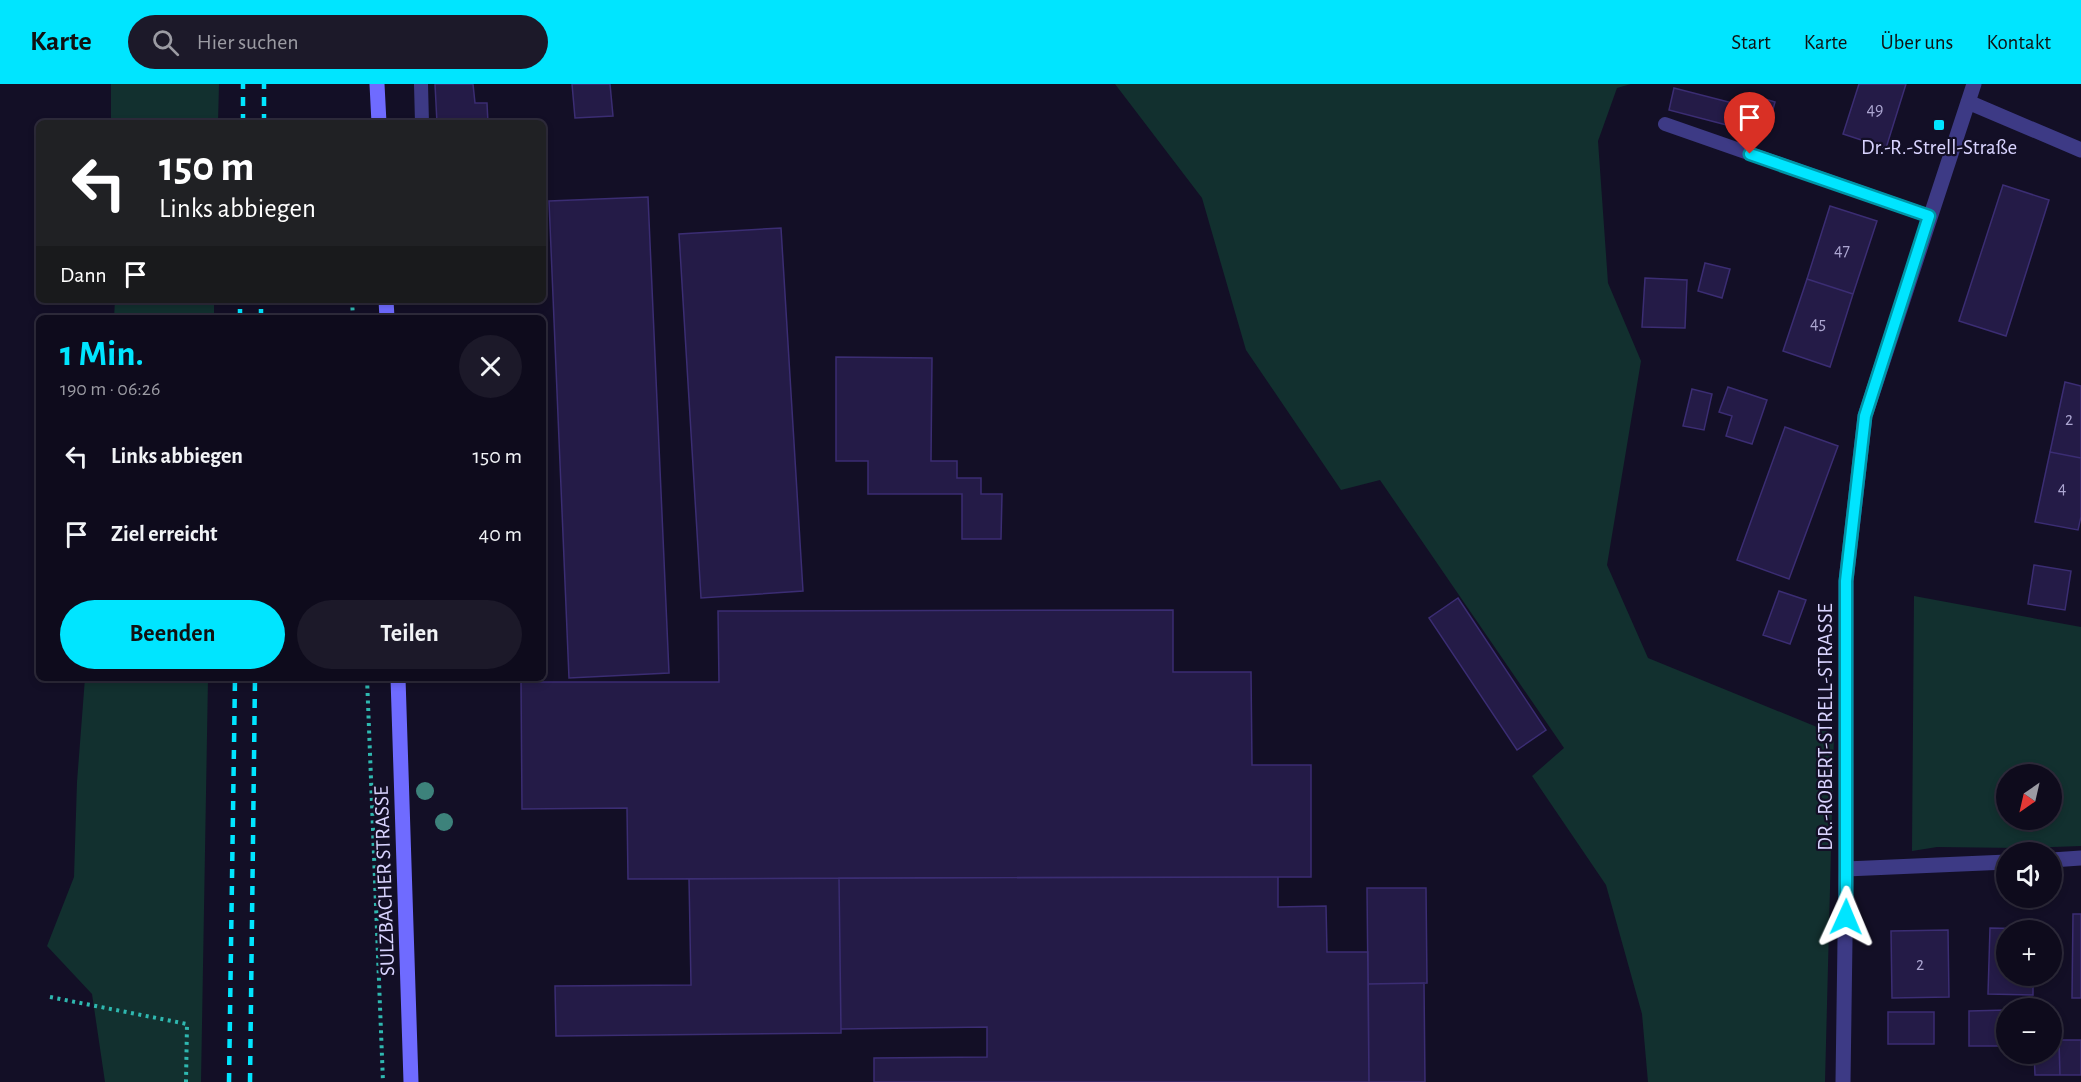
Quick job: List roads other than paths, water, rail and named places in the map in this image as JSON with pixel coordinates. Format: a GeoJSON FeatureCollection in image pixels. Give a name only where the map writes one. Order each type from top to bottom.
{"type":"FeatureCollection","features":[{"type":"Feature","properties":{"kind":"main road"},"geometry":{"type":"LineString","coordinates":[[377,84],[379,120]]}},
{"type":"Feature","properties":{"kind":"main road","name":"SULZBACHER STRASSE"},"geometry":{"type":"LineString","coordinates":[[398,681],[411,1082]]}},
{"type":"Feature","properties":{"kind":"street","name":"DR.-ROBERT-STRELL-STRASSE"},"geometry":{"type":"LineString","coordinates":[[1843,1082],[1846,581],[1865,416],[1974,84]]}},
{"type":"Feature","properties":{"kind":"street"},"geometry":{"type":"LineString","coordinates":[[1968,102],[2081,150]]}},
{"type":"Feature","properties":{"kind":"street"},"geometry":{"type":"LineString","coordinates":[[2062,859],[2081,858]]}},
{"type":"Feature","properties":{"kind":"street"},"geometry":{"type":"LineString","coordinates":[[1846,869],[1996,862]]}},
{"type":"Feature","properties":{"kind":"lane"},"geometry":{"type":"LineString","coordinates":[[421,84],[422,120]]}},
{"type":"Feature","properties":{"kind":"lane"},"geometry":{"type":"LineString","coordinates":[[1665,124],[1929,216]]}},
{"type":"Feature","properties":{"kind":"railway"},"geometry":{"type":"LineString","coordinates":[[243,84],[243,120]]}},
{"type":"Feature","properties":{"kind":"railway"},"geometry":{"type":"LineString","coordinates":[[264,84],[264,120]]}},
{"type":"Feature","properties":{"kind":"railway"},"geometry":{"type":"LineString","coordinates":[[240,303],[240,315]]}},
{"type":"Feature","properties":{"kind":"railway"},"geometry":{"type":"LineString","coordinates":[[261,303],[261,315]]}},
{"type":"Feature","properties":{"kind":"railway"},"geometry":{"type":"LineString","coordinates":[[229,1082],[235,681]]}},
{"type":"Feature","properties":{"kind":"railway"},"geometry":{"type":"LineString","coordinates":[[250,1082],[255,681]]}},
{"type":"Feature","properties":{"kind":"place","name":"Dr.-R.-Strell-Straße"},"geometry":{"type":"Point","coordinates":[1939,125]}}]}
